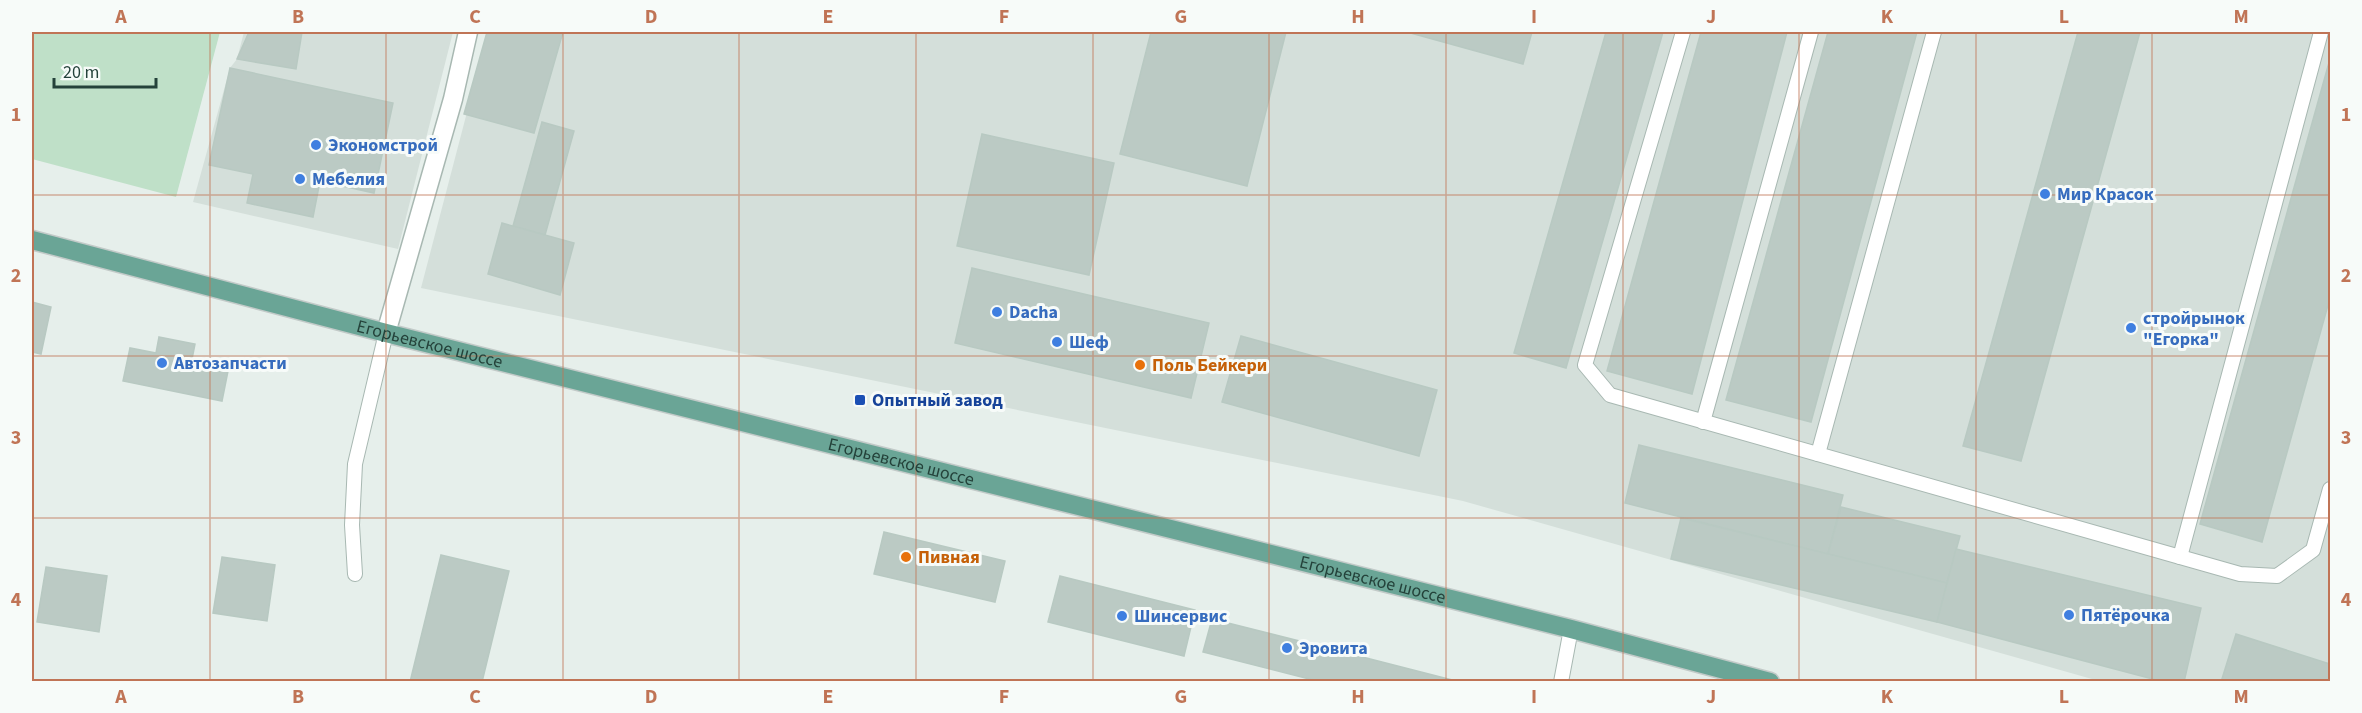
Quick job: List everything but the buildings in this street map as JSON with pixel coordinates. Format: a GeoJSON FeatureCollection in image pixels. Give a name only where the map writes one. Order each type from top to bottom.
{"type":"FeatureCollection","features":[{"type":"Feature","properties":{"kind":"main road","name":"Егорьевское шоссе"},"geometry":{"type":"LineString","coordinates":[[32,240],[387,333],[1571,629],[1770,681]]}},
{"type":"Feature","properties":{"kind":"street"},"geometry":{"type":"LineString","coordinates":[[387,333],[453,99],[468,32]]}},
{"type":"Feature","properties":{"kind":"lane"},"geometry":{"type":"LineString","coordinates":[[1683,32],[1585,366],[1610,395],[2240,574],[2277,576],[2313,550],[2331,489]]}},
{"type":"Feature","properties":{"kind":"lane"},"geometry":{"type":"LineString","coordinates":[[1703,422],[1811,32]]}},
{"type":"Feature","properties":{"kind":"lane"},"geometry":{"type":"LineString","coordinates":[[1818,454],[1934,32]]}},
{"type":"Feature","properties":{"kind":"lane"},"geometry":{"type":"LineString","coordinates":[[2180,557],[2320,32]]}},
{"type":"Feature","properties":{"kind":"lane"},"geometry":{"type":"LineString","coordinates":[[355,574],[351,525],[355,464],[387,333]]}},
{"type":"Feature","properties":{"kind":"lane"},"geometry":{"type":"LineString","coordinates":[[1561,681],[1571,629]]}},
{"type":"Feature","properties":{"kind":"shaded area","name":"Экономстрой"},"geometry":{"type":"Polygon","coordinates":[[[244,32],[453,32],[398,249],[193,202],[230,68],[237,59],[244,32]]]}},
{"type":"Feature","properties":{"kind":"shaded area"},"geometry":{"type":"Polygon","coordinates":[[[488,32],[2330,32],[2330,681],[2099,681],[1463,501],[421,288],[488,32]]]}},
{"type":"Feature","properties":{"kind":"green space"},"geometry":{"type":"Polygon","coordinates":[[[32,32],[220,32],[176,197],[32,159],[32,32]]]}},
{"type":"Feature","properties":{"kind":"place","name":"Экономстрой"},"geometry":{"type":"Point","coordinates":[316,145]}},
{"type":"Feature","properties":{"kind":"place","name":"Мебелия"},"geometry":{"type":"Point","coordinates":[300,179]}},
{"type":"Feature","properties":{"kind":"place","name":"Мир Красок"},"geometry":{"type":"Point","coordinates":[2045,194]}},
{"type":"Feature","properties":{"kind":"place","name":"Dacha"},"geometry":{"type":"Point","coordinates":[997,312]}},
{"type":"Feature","properties":{"kind":"place","name":"стройрынок \"Егорка\""},"geometry":{"type":"Point","coordinates":[2131,328]}},
{"type":"Feature","properties":{"kind":"place","name":"Шеф"},"geometry":{"type":"Point","coordinates":[1057,342]}},
{"type":"Feature","properties":{"kind":"place","name":"Автозапчасти"},"geometry":{"type":"Point","coordinates":[162,363]}},
{"type":"Feature","properties":{"kind":"place","name":"Поль Бейкери"},"geometry":{"type":"Point","coordinates":[1140,365]}},
{"type":"Feature","properties":{"kind":"place","name":"Опытный завод"},"geometry":{"type":"Point","coordinates":[860,400]}},
{"type":"Feature","properties":{"kind":"place","name":"Пивная"},"geometry":{"type":"Point","coordinates":[906,557]}},
{"type":"Feature","properties":{"kind":"place","name":"Пятёрочка"},"geometry":{"type":"Point","coordinates":[2069,615]}},
{"type":"Feature","properties":{"kind":"place","name":"Шинсервис"},"geometry":{"type":"Point","coordinates":[1122,616]}},
{"type":"Feature","properties":{"kind":"place","name":"Эровита"},"geometry":{"type":"Point","coordinates":[1287,648]}}]}
